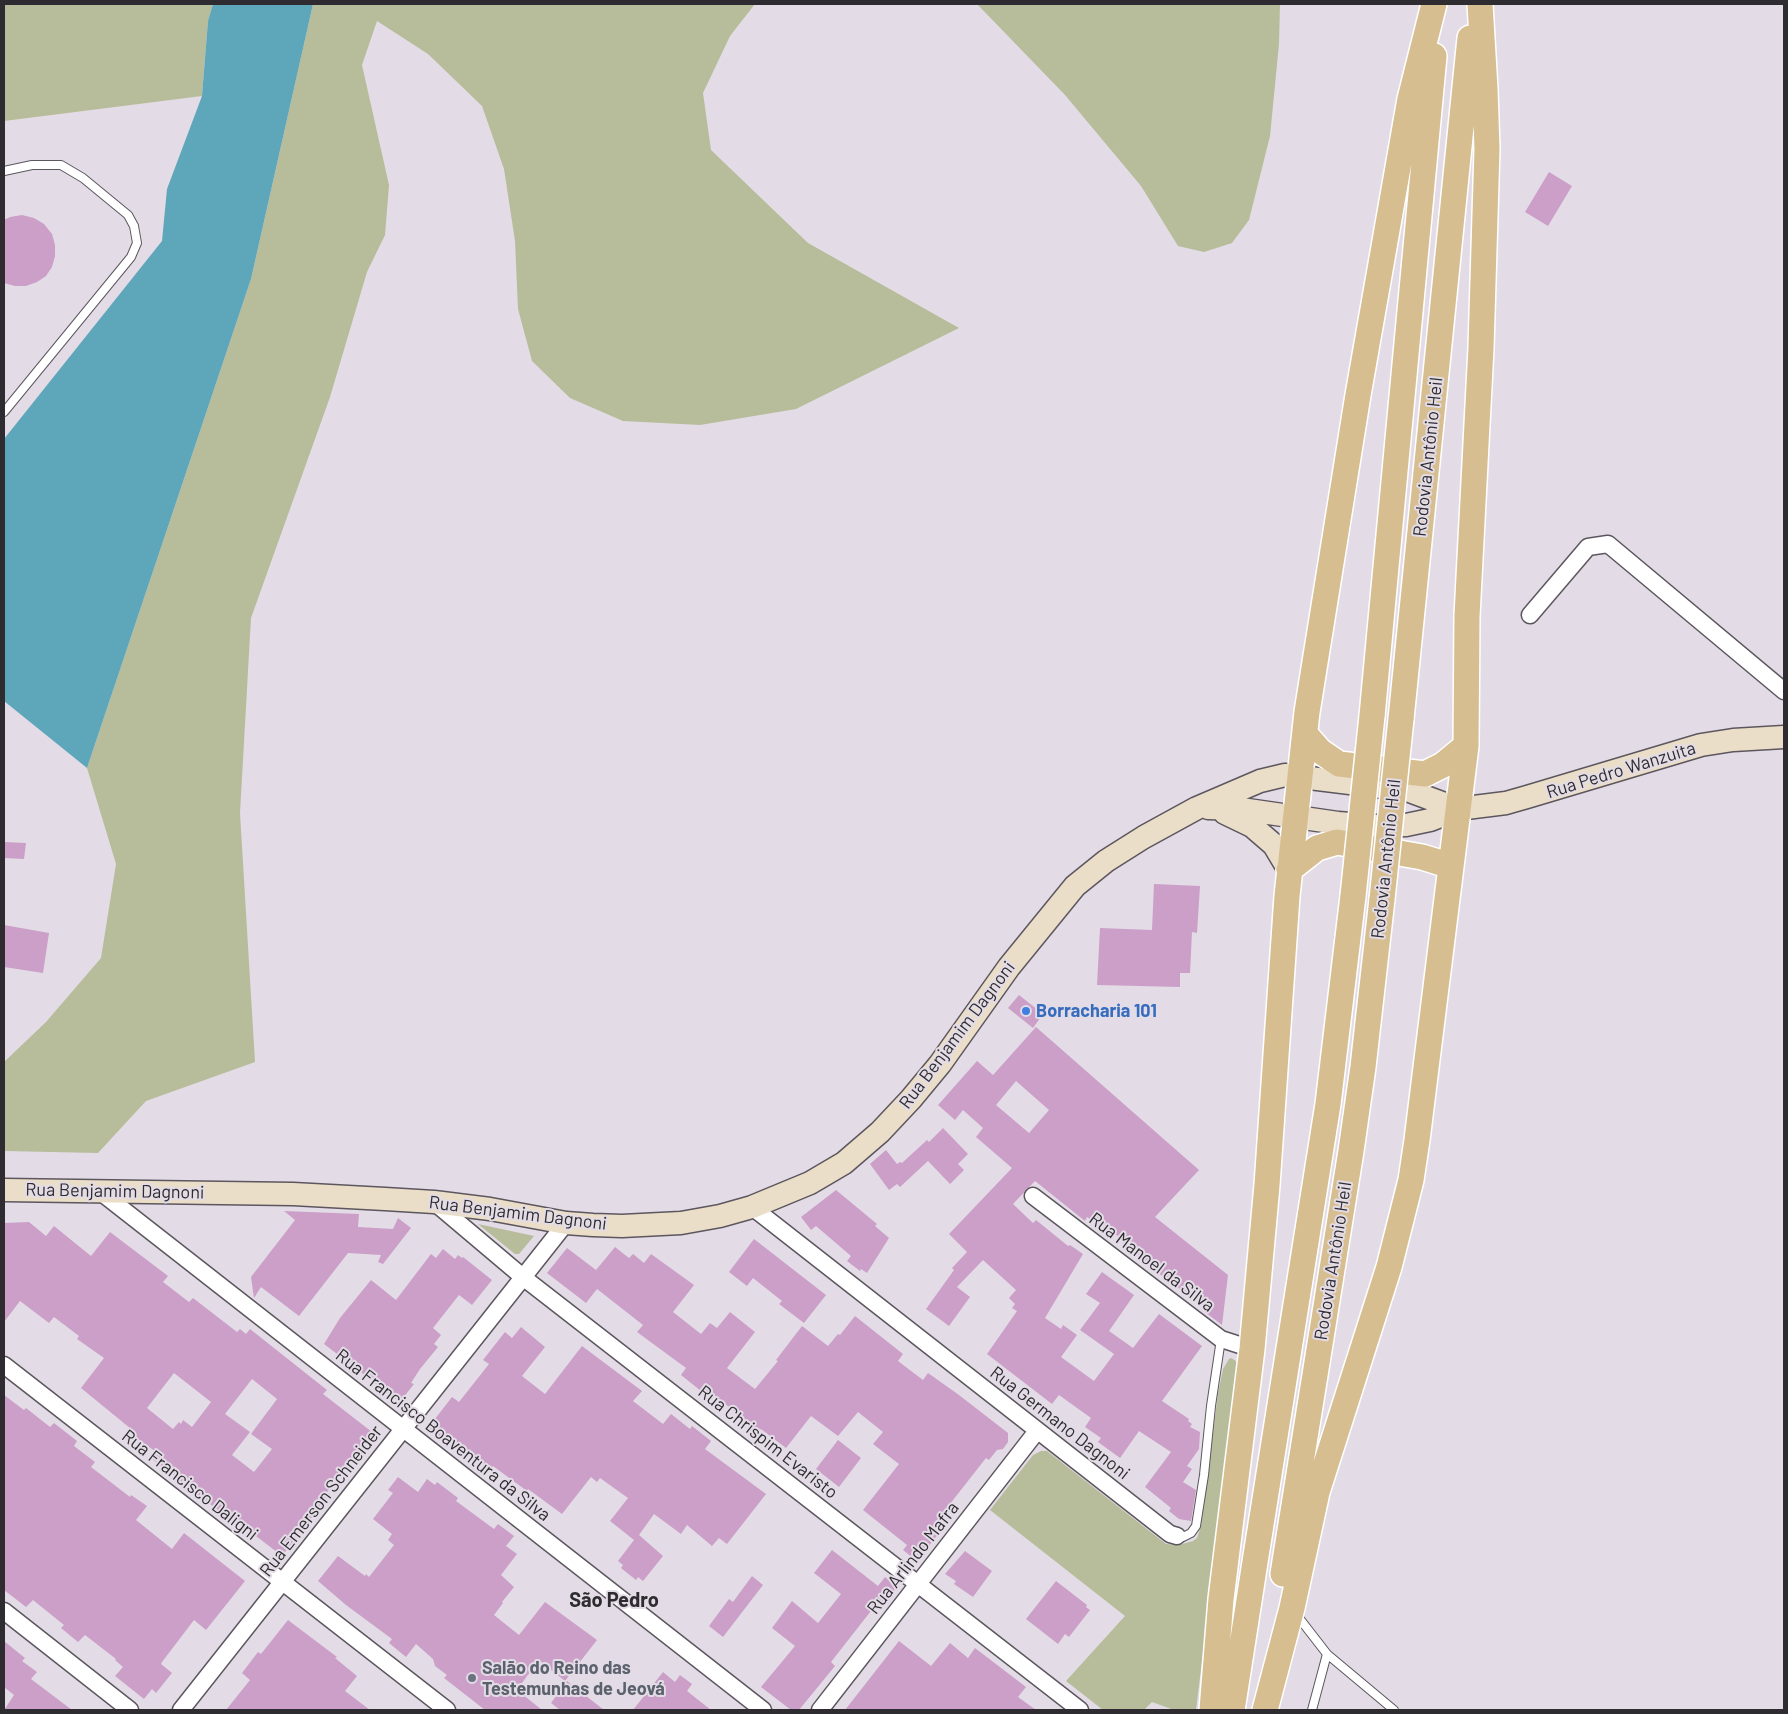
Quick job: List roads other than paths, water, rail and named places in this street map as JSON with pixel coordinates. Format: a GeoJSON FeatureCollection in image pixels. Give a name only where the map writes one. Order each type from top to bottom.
{"type":"FeatureCollection","features":[{"type":"Feature","properties":{"kind":"main road"},"geometry":{"type":"LineString","coordinates":[[1212,1710],[1221,1599],[1252,1349],[1268,1185],[1289,870],[1305,734],[1358,395],[1410,99],[1434,4]]}},
{"type":"Feature","properties":{"kind":"main road","name":"Rodovia Antônio Heil"},"geometry":{"type":"LineString","coordinates":[[1232,1710],[1328,1104],[1372,716],[1439,4]]}},
{"type":"Feature","properties":{"kind":"main road","name":"Rodovia Antônio Heil"},"geometry":{"type":"LineString","coordinates":[[1263,1710],[1351,1151],[1364,1057],[1401,719],[1474,4]]}},
{"type":"Feature","properties":{"kind":"main road"},"geometry":{"type":"LineString","coordinates":[[1263,1710],[1292,1608],[1317,1492],[1389,1267],[1411,1180],[1451,866],[1466,746],[1467,616],[1480,348],[1487,149],[1480,4]]}},
{"type":"Feature","properties":{"kind":"main road"},"geometry":{"type":"LineString","coordinates":[[1305,734],[1320,751],[1339,764],[1425,774],[1443,765],[1466,746]]}},
{"type":"Feature","properties":{"kind":"main road"},"geometry":{"type":"LineString","coordinates":[[1289,870],[1317,848],[1337,842],[1422,857],[1451,866]]}},
{"type":"Feature","properties":{"kind":"street"},"geometry":{"type":"LineString","coordinates":[[1530,615],[1588,547],[1608,544],[1784,691]]}},
{"type":"Feature","properties":{"kind":"street","name":"Rua Pedro Wanzuita"},"geometry":{"type":"LineString","coordinates":[[1458,809],[1506,803],[1527,798],[1701,745],[1732,740],[1784,737]]}},
{"type":"Feature","properties":{"kind":"street","name":"Rua Benjamim Dagnoni"},"geometry":{"type":"LineString","coordinates":[[4,1190],[293,1194],[434,1202],[490,1209],[566,1223],[622,1226],[681,1223],[720,1216],[752,1207],[810,1183],[844,1163],[880,1132],[911,1099],[940,1064],[1009,967],[1075,886],[1106,861],[1197,808],[1260,781],[1285,774],[1407,790],[1458,809]]}},
{"type":"Feature","properties":{"kind":"street"},"geometry":{"type":"LineString","coordinates":[[1197,808],[1226,813],[1252,826],[1274,845],[1289,870]]}},
{"type":"Feature","properties":{"kind":"street","name":"Rua Benjamim Dagnoni"},"geometry":{"type":"LineString","coordinates":[[1197,808],[1231,808],[1347,824],[1376,826],[1430,820],[1458,809]]}},
{"type":"Feature","properties":{"kind":"street","name":"Rua Francisco Boaventura da Silva"},"geometry":{"type":"LineString","coordinates":[[98,1190],[763,1710]]}},
{"type":"Feature","properties":{"kind":"street","name":"Rua Manoel da Silva"},"geometry":{"type":"LineString","coordinates":[[1033,1196],[1221,1339],[1252,1349]]}},
{"type":"Feature","properties":{"kind":"street","name":"Rua Chrispim Evaristo"},"geometry":{"type":"LineString","coordinates":[[434,1202],[524,1278],[1080,1710]]}},
{"type":"Feature","properties":{"kind":"street","name":"Rua Germano Dagnoni"},"geometry":{"type":"LineString","coordinates":[[752,1207],[1170,1534],[1177,1536]]}},
{"type":"Feature","properties":{"kind":"street","name":"Rua Emerson Schneider"},"geometry":{"type":"LineString","coordinates":[[181,1710],[566,1223]]}},
{"type":"Feature","properties":{"kind":"street","name":"Rua Francisco Daligni"},"geometry":{"type":"LineString","coordinates":[[4,1365],[447,1710]]}},
{"type":"Feature","properties":{"kind":"street","name":"Rua Arlindo Mafra"},"geometry":{"type":"LineString","coordinates":[[820,1710],[1037,1431]]}},
{"type":"Feature","properties":{"kind":"street"},"geometry":{"type":"LineString","coordinates":[[4,1611],[130,1710]]}},
{"type":"Feature","properties":{"kind":"lane"},"geometry":{"type":"LineString","coordinates":[[4,171],[32,165],[61,165],[83,178],[128,215],[134,226],[136,243],[130,257],[4,412]]}},
{"type":"Feature","properties":{"kind":"lane","name":"Rua Germano Dagnoni"},"geometry":{"type":"LineString","coordinates":[[1177,1536],[1183,1537],[1191,1534],[1196,1526],[1221,1339]]}},
{"type":"Feature","properties":{"kind":"lane"},"geometry":{"type":"LineString","coordinates":[[1292,1608],[1327,1654],[1394,1710]]}},
{"type":"Feature","properties":{"kind":"lane"},"geometry":{"type":"LineString","coordinates":[[1312,1710],[1327,1654]]}},
{"type":"Feature","properties":{"kind":"water"},"geometry":{"type":"Polygon","coordinates":[[[213,4],[313,4],[251,279],[87,768],[4,701],[4,439],[162,241],[167,189],[202,96],[208,21],[213,4]]]}},
{"type":"Feature","properties":{"kind":"place","name":"Borracharia 101"},"geometry":{"type":"Point","coordinates":[1026,1011]}},
{"type":"Feature","properties":{"kind":"place","name":"Salão do Reino das Testemunhas de Jeová"},"geometry":{"type":"Point","coordinates":[472,1678]}},
{"type":"Feature","properties":{"kind":"district","name":"São Pedro"},"geometry":{"type":"Point","coordinates":[614,1600]}}]}
